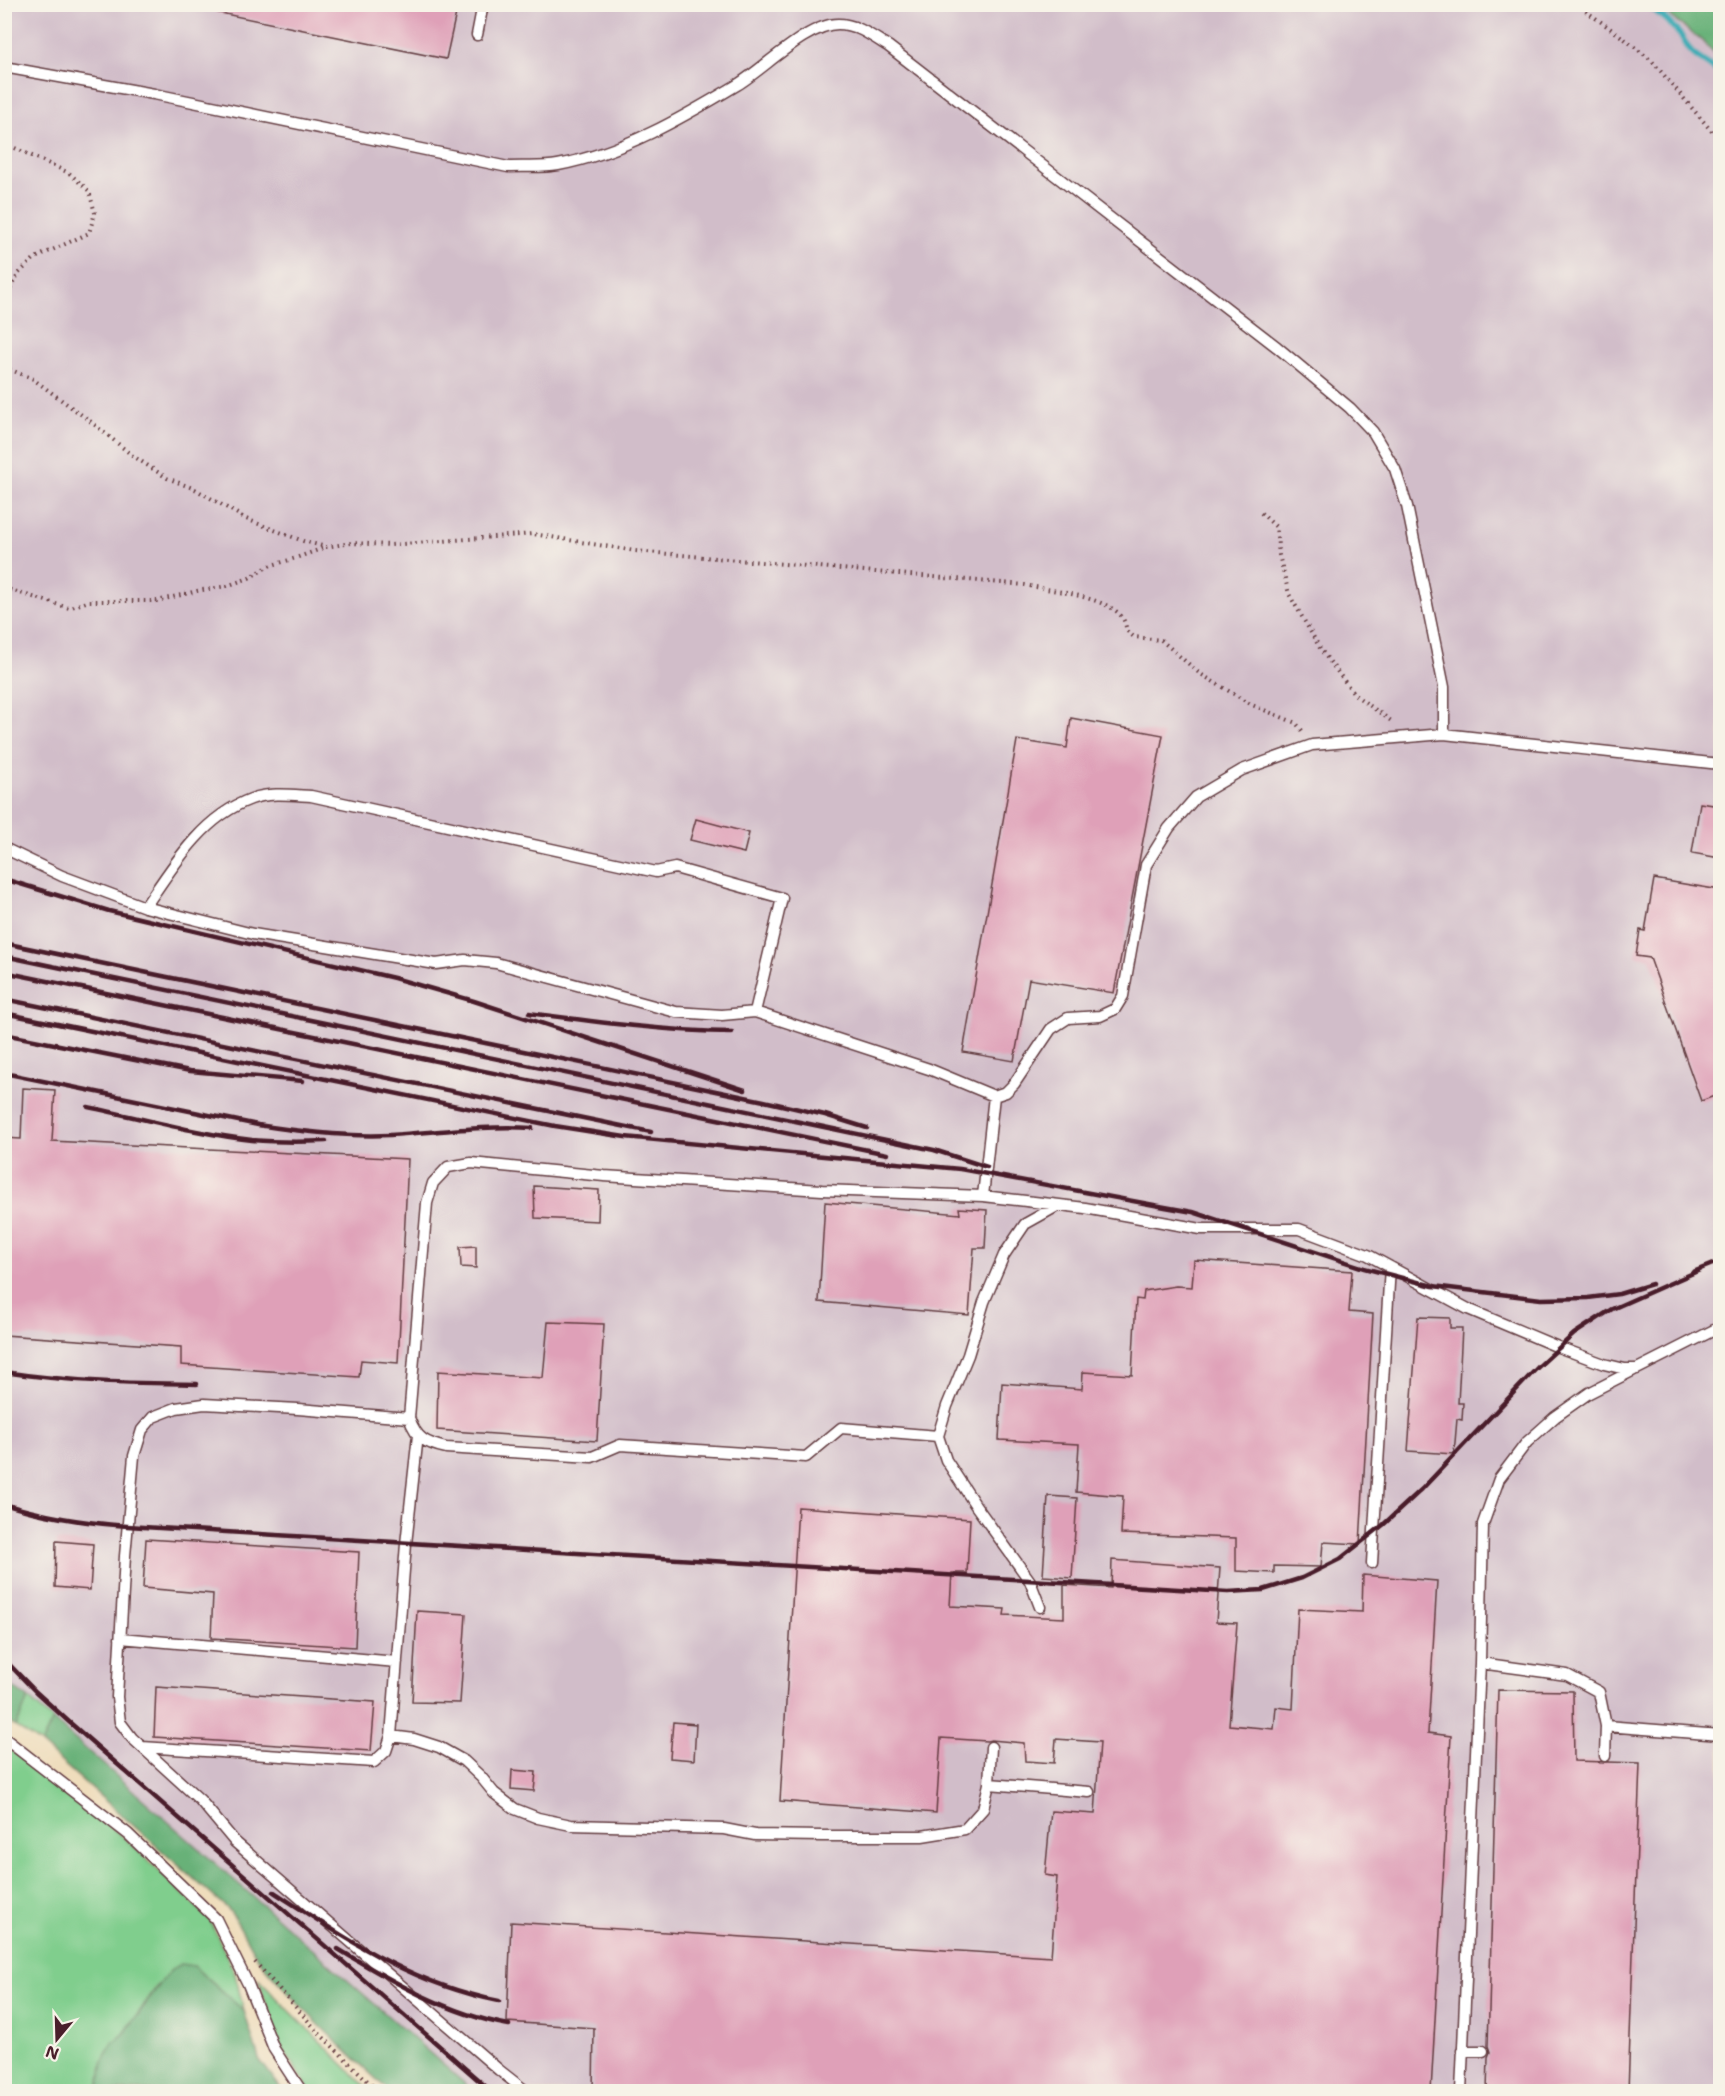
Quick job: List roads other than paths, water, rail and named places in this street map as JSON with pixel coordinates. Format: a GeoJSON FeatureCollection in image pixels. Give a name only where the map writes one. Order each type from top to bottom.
{"type":"FeatureCollection","features":[{"type":"Feature","properties":{"kind":"lane"},"geometry":{"type":"LineString","coordinates":[[477,35],[483,4]]}},
{"type":"Feature","properties":{"kind":"lane"},"geometry":{"type":"LineString","coordinates":[[4,67],[154,94],[508,167],[556,165],[602,154],[673,122],[740,83],[787,48],[819,28],[838,24],[860,29],[888,46],[1277,347],[1350,408],[1373,432],[1395,469],[1407,506],[1444,687],[1444,734]]}},
{"type":"Feature","properties":{"kind":"lane"},"geometry":{"type":"LineString","coordinates":[[4,848],[62,876],[145,907],[253,934],[436,964],[465,960],[496,963],[676,1012],[722,1016],[755,1012],[929,1069],[994,1096],[1006,1092],[1014,1084],[1051,1029],[1068,1018],[1100,1016],[1115,1010],[1123,996],[1146,865],[1169,828],[1196,798],[1242,770],[1312,745],[1444,734],[1720,764]]}},
{"type":"Feature","properties":{"kind":"lane"},"geometry":{"type":"LineString","coordinates":[[145,907],[183,852],[217,818],[251,799],[277,795],[311,796],[656,872],[675,868],[782,898],[755,1012]]}},
{"type":"Feature","properties":{"kind":"lane"},"geometry":{"type":"LineString","coordinates":[[983,1196],[994,1096]]}},
{"type":"Feature","properties":{"kind":"lane"},"geometry":{"type":"LineString","coordinates":[[938,1436],[842,1428],[806,1457],[620,1445],[592,1457],[446,1448],[429,1444],[414,1432],[409,1418],[427,1203],[433,1183],[448,1167],[471,1163],[604,1176],[822,1190],[983,1196],[1059,1205],[1201,1229],[1299,1229],[1368,1255],[1468,1309],[1518,1330],[1604,1364],[1637,1369]]}},
{"type":"Feature","properties":{"kind":"lane"},"geometry":{"type":"LineString","coordinates":[[1040,1607],[1030,1581],[946,1460],[938,1436],[968,1355],[984,1302],[1004,1254],[1025,1224],[1059,1205]]}},
{"type":"Feature","properties":{"kind":"lane"},"geometry":{"type":"LineString","coordinates":[[1372,1563],[1390,1267]]}},
{"type":"Feature","properties":{"kind":"lane"},"geometry":{"type":"LineString","coordinates":[[1461,2091],[1480,1663],[1483,1524],[1499,1479],[1527,1442],[1555,1417],[1589,1393],[1720,1327]]}},
{"type":"Feature","properties":{"kind":"lane"},"geometry":{"type":"LineString","coordinates":[[409,1418],[204,1404],[176,1408],[153,1417],[142,1430],[134,1456],[124,1556],[117,1697],[120,1722],[142,1747],[200,1800],[244,1850],[527,2091]]}},
{"type":"Feature","properties":{"kind":"lane"},"geometry":{"type":"LineString","coordinates":[[142,1747],[374,1762],[386,1751],[391,1736],[418,1435]]}},
{"type":"Feature","properties":{"kind":"lane"},"geometry":{"type":"LineString","coordinates":[[120,1638],[397,1662]]}},
{"type":"Feature","properties":{"kind":"lane"},"geometry":{"type":"LineString","coordinates":[[1480,1663],[1566,1675],[1599,1692],[1606,1726],[1605,1756]]}},
{"type":"Feature","properties":{"kind":"lane"},"geometry":{"type":"LineString","coordinates":[[1606,1726],[1720,1735]]}},
{"type":"Feature","properties":{"kind":"lane"},"geometry":{"type":"LineString","coordinates":[[391,1736],[414,1739],[439,1747],[464,1761],[494,1793],[514,1809],[538,1818],[571,1825],[724,1829],[755,1835],[922,1836],[965,1829],[983,1809],[989,1784],[990,1747]]}},
{"type":"Feature","properties":{"kind":"lane"},"geometry":{"type":"LineString","coordinates":[[4,1738],[128,1834],[216,1919],[248,1984],[274,2049],[302,2091]]}},
{"type":"Feature","properties":{"kind":"lane"},"geometry":{"type":"LineString","coordinates":[[989,1784],[1089,1792]]}},
{"type":"Feature","properties":{"kind":"lane"},"geometry":{"type":"LineString","coordinates":[[1462,2050],[1483,2051]]}},
{"type":"Feature","properties":{"kind":"waterway"},"geometry":{"type":"LineString","coordinates":[[1647,4],[1673,27],[1691,52],[1720,75]]}},
{"type":"Feature","properties":{"kind":"railway"},"geometry":{"type":"LineString","coordinates":[[4,879],[109,911],[394,978],[474,1001],[745,1090]]}},
{"type":"Feature","properties":{"kind":"railway"},"geometry":{"type":"LineString","coordinates":[[4,943],[764,1101],[825,1115],[867,1128]]}},
{"type":"Feature","properties":{"kind":"railway"},"geometry":{"type":"LineString","coordinates":[[4,956],[934,1150],[987,1167]]}},
{"type":"Feature","properties":{"kind":"railway"},"geometry":{"type":"LineString","coordinates":[[4,972],[887,1154]]}},
{"type":"Feature","properties":{"kind":"railway"},"geometry":{"type":"LineString","coordinates":[[4,999],[651,1132]]}},
{"type":"Feature","properties":{"kind":"railway"},"geometry":{"type":"LineString","coordinates":[[4,1013],[555,1126],[625,1137],[960,1169],[1193,1212],[1364,1268],[1433,1286],[1541,1299],[1588,1298],[1619,1294],[1652,1284]]}},
{"type":"Feature","properties":{"kind":"railway"},"geometry":{"type":"LineString","coordinates":[[529,1013],[656,1028],[732,1032]]}},
{"type":"Feature","properties":{"kind":"railway"},"geometry":{"type":"LineString","coordinates":[[4,1034],[190,1071],[303,1081]]}},
{"type":"Feature","properties":{"kind":"railway"},"geometry":{"type":"LineString","coordinates":[[4,1073],[258,1125],[308,1132],[340,1135],[390,1135],[479,1128],[532,1128]]}},
{"type":"Feature","properties":{"kind":"railway"},"geometry":{"type":"LineString","coordinates":[[88,1107],[231,1137],[270,1141],[326,1141]]}},
{"type":"Feature","properties":{"kind":"railway"},"geometry":{"type":"LineString","coordinates":[[1693,1272],[1720,1261]]}},
{"type":"Feature","properties":{"kind":"railway"},"geometry":{"type":"LineString","coordinates":[[4,1504],[65,1519],[127,1526],[1228,1592],[1263,1590],[1302,1578],[1340,1559],[1383,1525],[1422,1489],[1538,1367],[1574,1334],[1612,1309],[1700,1270]]}},
{"type":"Feature","properties":{"kind":"railway"},"geometry":{"type":"LineString","coordinates":[[4,1372],[76,1380],[197,1384]]}},
{"type":"Feature","properties":{"kind":"railway"},"geometry":{"type":"LineString","coordinates":[[4,1659],[68,1721],[492,2092]]}},
{"type":"Feature","properties":{"kind":"railway"},"geometry":{"type":"LineString","coordinates":[[274,1892],[355,1943],[409,1972],[467,1993],[499,2001]]}},
{"type":"Feature","properties":{"kind":"railway"},"geometry":{"type":"LineString","coordinates":[[338,1949],[378,1973],[442,2005],[509,2025]]}}]}
